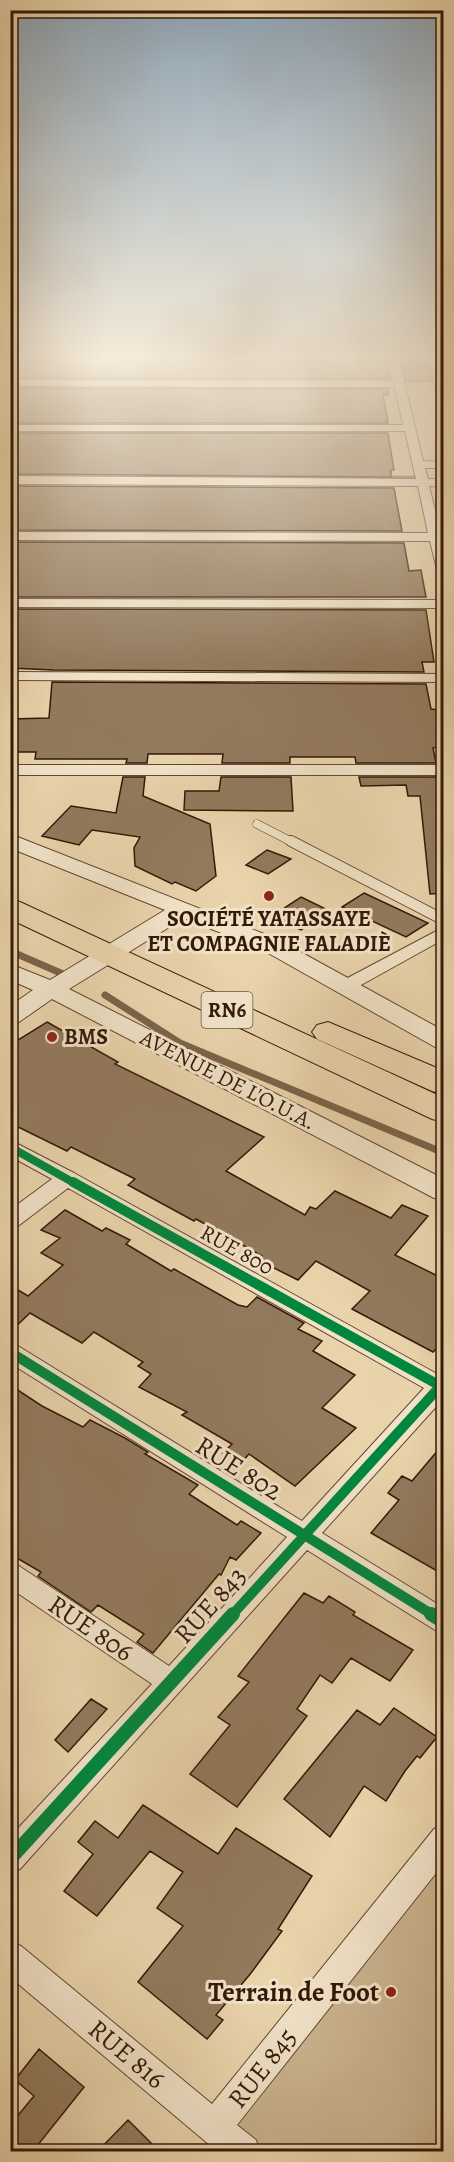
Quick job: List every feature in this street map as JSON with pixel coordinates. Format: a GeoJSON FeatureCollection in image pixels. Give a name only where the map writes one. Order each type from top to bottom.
{"type":"FeatureCollection","features":[{"type":"Feature","properties":{"kind":"highway","name":"RN6"},"geometry":{"type":"LineString","coordinates":[[10,886],[117,947],[444,1111]]}},
{"type":"Feature","properties":{"kind":"highway","name":"RN6"},"geometry":{"type":"LineString","coordinates":[[10,908],[117,947],[444,1084]]}},
{"type":"Feature","properties":{"kind":"street"},"geometry":{"type":"LineString","coordinates":[[444,465],[418,464],[439,537],[444,574]]}},
{"type":"Feature","properties":{"kind":"street"},"geometry":{"type":"LineString","coordinates":[[10,480],[444,483]]}},
{"type":"Feature","properties":{"kind":"street"},"geometry":{"type":"LineString","coordinates":[[10,536],[439,537]]}},
{"type":"Feature","properties":{"kind":"street"},"geometry":{"type":"LineString","coordinates":[[10,603],[444,604]]}},
{"type":"Feature","properties":{"kind":"street"},"geometry":{"type":"LineString","coordinates":[[10,676],[444,678]]}},
{"type":"Feature","properties":{"kind":"street"},"geometry":{"type":"LineString","coordinates":[[10,770],[444,770]]}},
{"type":"Feature","properties":{"kind":"street"},"geometry":{"type":"LineString","coordinates":[[10,840],[269,944],[444,1042]]}},
{"type":"Feature","properties":{"kind":"street"},"geometry":{"type":"LineString","coordinates":[[10,1017],[117,947],[183,909]]}},
{"type":"Feature","properties":{"kind":"street"},"geometry":{"type":"LineString","coordinates":[[346,986],[444,933]]}},
{"type":"Feature","properties":{"kind":"street","name":"AVENUE DE L'O.U.A."},"geometry":{"type":"LineString","coordinates":[[10,971],[51,989],[444,1191]]}},
{"type":"Feature","properties":{"kind":"street","name":"RUE 800"},"geometry":{"type":"LineString","coordinates":[[10,1147],[442,1386]]}},
{"type":"Feature","properties":{"kind":"street"},"geometry":{"type":"LineString","coordinates":[[10,1221],[67,1178]]}},
{"type":"Feature","properties":{"kind":"street","name":"RUE 802"},"geometry":{"type":"LineString","coordinates":[[10,1352],[444,1622]]}},
{"type":"Feature","properties":{"kind":"street","name":"RUE 843"},"geometry":{"type":"LineString","coordinates":[[10,1859],[442,1386]]}},
{"type":"Feature","properties":{"kind":"street","name":"RUE 806"},"geometry":{"type":"LineString","coordinates":[[10,1574],[171,1682]]}},
{"type":"Feature","properties":{"kind":"street","name":"RUE 845"},"geometry":{"type":"LineString","coordinates":[[215,2127],[444,1839]]}},
{"type":"Feature","properties":{"kind":"street","name":"RUE 816"},"geometry":{"type":"LineString","coordinates":[[10,1957],[244,2151]]}},
{"type":"Feature","properties":{"kind":"lane"},"geometry":{"type":"LineString","coordinates":[[257,824],[444,920]]}},
{"type":"Feature","properties":{"kind":"shaded area","name":"Terrain de Foot"},"geometry":{"type":"Polygon","coordinates":[[[443,1858],[443,2151],[264,2151],[232,2127],[443,1858]]]}},
{"type":"Feature","properties":{"kind":"building"},"geometry":{"type":"Polygon","coordinates":[[[10,462],[393,462],[394,470],[391,470],[391,477],[10,474],[10,462]]]}},
{"type":"Feature","properties":{"kind":"building"},"geometry":{"type":"Polygon","coordinates":[[[10,486],[394,488],[402,531],[10,530],[10,486]]]}},
{"type":"Feature","properties":{"kind":"building"},"geometry":{"type":"Polygon","coordinates":[[[10,542],[404,543],[409,571],[421,570],[426,597],[10,597],[10,542]]]}},
{"type":"Feature","properties":{"kind":"building"},"geometry":{"type":"Polygon","coordinates":[[[10,609],[426,610],[434,662],[422,662],[424,672],[10,668],[10,609]]]}},
{"type":"Feature","properties":{"kind":"building"},"geometry":{"type":"Polygon","coordinates":[[[52,682],[426,684],[431,709],[440,710],[444,746],[433,748],[436,763],[356,763],[355,757],[290,757],[290,763],[222,763],[223,754],[148,754],[147,763],[126,763],[127,759],[35,759],[36,752],[10,752],[10,719],[49,718],[52,682]]]}},
{"type":"Feature","properties":{"kind":"building"},"geometry":{"type":"Polygon","coordinates":[[[123,777],[145,777],[143,796],[210,824],[216,876],[196,891],[175,882],[172,884],[135,866],[134,848],[140,837],[92,830],[79,845],[42,836],[71,806],[116,813],[123,777]]]}},
{"type":"Feature","properties":{"kind":"building"},"geometry":{"type":"Polygon","coordinates":[[[221,777],[291,777],[293,811],[184,810],[185,791],[219,791],[221,777]]]}},
{"type":"Feature","properties":{"kind":"building"},"geometry":{"type":"Polygon","coordinates":[[[359,777],[439,777],[444,803],[444,893],[430,894],[420,796],[408,796],[406,785],[361,786],[359,777]]]}},
{"type":"Feature","properties":{"kind":"building"},"geometry":{"type":"Polygon","coordinates":[[[267,850],[291,859],[268,874],[246,865],[267,850]]]}},
{"type":"Feature","properties":{"kind":"building"},"geometry":{"type":"Polygon","coordinates":[[[364,893],[428,923],[406,937],[342,907],[364,893]]]}},
{"type":"Feature","properties":{"kind":"building"},"geometry":{"type":"Polygon","coordinates":[[[301,897],[330,911],[301,930],[272,916],[301,897]]]}},
{"type":"Feature","properties":{"kind":"building"},"geometry":{"type":"Polygon","coordinates":[[[47,1022],[118,1062],[115,1064],[264,1137],[226,1171],[305,1215],[310,1207],[316,1209],[335,1191],[391,1218],[402,1205],[428,1216],[395,1255],[444,1279],[444,1341],[433,1352],[352,1309],[370,1291],[316,1261],[298,1280],[258,1260],[262,1256],[196,1219],[194,1221],[128,1185],[135,1179],[71,1147],[67,1151],[10,1123],[10,1045],[47,1022]]]}},
{"type":"Feature","properties":{"kind":"building"},"geometry":{"type":"Polygon","coordinates":[[[65,1210],[102,1231],[106,1228],[130,1240],[126,1244],[171,1271],[174,1269],[238,1305],[247,1307],[257,1297],[304,1323],[298,1329],[322,1341],[313,1351],[355,1375],[322,1408],[356,1428],[295,1486],[249,1454],[241,1463],[223,1453],[232,1444],[182,1415],[187,1412],[139,1387],[151,1374],[138,1366],[143,1362],[94,1332],[82,1343],[30,1313],[10,1332],[10,1285],[28,1296],[63,1265],[41,1253],[60,1238],[41,1230],[65,1210]]]}},
{"type":"Feature","properties":{"kind":"building"},"geometry":{"type":"Polygon","coordinates":[[[10,1385],[42,1406],[83,1427],[90,1420],[125,1438],[148,1452],[145,1454],[198,1485],[189,1494],[237,1525],[241,1521],[261,1533],[236,1560],[230,1557],[221,1575],[219,1574],[153,1653],[137,1642],[144,1634],[98,1605],[91,1612],[38,1576],[41,1572],[10,1554],[10,1385]]]}},
{"type":"Feature","properties":{"kind":"building"},"geometry":{"type":"Polygon","coordinates":[[[444,1443],[444,1575],[371,1533],[399,1500],[388,1493],[402,1476],[412,1481],[444,1443]]]}},
{"type":"Feature","properties":{"kind":"building"},"geometry":{"type":"Polygon","coordinates":[[[304,1593],[323,1603],[329,1596],[355,1612],[353,1615],[413,1650],[390,1681],[351,1658],[332,1683],[320,1675],[297,1709],[307,1716],[237,1807],[190,1774],[230,1725],[218,1717],[249,1682],[238,1676],[304,1593]]]}},
{"type":"Feature","properties":{"kind":"building"},"geometry":{"type":"Polygon","coordinates":[[[91,1699],[107,1709],[68,1752],[55,1740],[91,1699]]]}},
{"type":"Feature","properties":{"kind":"building"},"geometry":{"type":"Polygon","coordinates":[[[394,1708],[437,1737],[420,1758],[417,1756],[405,1771],[386,1801],[364,1786],[330,1837],[284,1799],[357,1710],[380,1725],[394,1708]]]}},
{"type":"Feature","properties":{"kind":"building"},"geometry":{"type":"Polygon","coordinates":[[[143,1805],[218,1854],[236,1828],[312,1876],[278,1929],[282,1931],[216,2015],[223,2020],[207,2039],[138,1982],[183,1926],[157,1908],[183,1872],[150,1851],[97,1916],[64,1891],[93,1854],[78,1842],[95,1821],[118,1838],[143,1805]]]}},
{"type":"Feature","properties":{"kind":"building"},"geometry":{"type":"Polygon","coordinates":[[[39,2049],[84,2087],[33,2151],[17,2151],[10,2146],[10,2125],[34,2096],[15,2080],[39,2049]]]}},
{"type":"Feature","properties":{"kind":"building"},"geometry":{"type":"Polygon","coordinates":[[[128,2120],[159,2151],[98,2151],[128,2120]]]}},
{"type":"Feature","properties":{"kind":"waterway"},"geometry":{"type":"LineString","coordinates":[[153,477],[416,478]]}},
{"type":"Feature","properties":{"kind":"waterway"},"geometry":{"type":"LineString","coordinates":[[10,951],[63,974]]}},
{"type":"Feature","properties":{"kind":"waterway"},"geometry":{"type":"LineString","coordinates":[[105,995],[180,1043],[444,1153]]}},
{"type":"Feature","properties":{"kind":"cycle path"},"geometry":{"type":"LineString","coordinates":[[10,1147],[444,1388]]}},
{"type":"Feature","properties":{"kind":"cycle path"},"geometry":{"type":"LineString","coordinates":[[10,1352],[444,1622]]}},
{"type":"Feature","properties":{"kind":"cycle path"},"geometry":{"type":"LineString","coordinates":[[10,1859],[444,1382]]}},
{"type":"Feature","properties":{"kind":"place","name":"SOCIÉTÉ YATASSAYE ET COMPAGNIE FALADIÈ"},"geometry":{"type":"Point","coordinates":[269,896]}},
{"type":"Feature","properties":{"kind":"place","name":"BMS"},"geometry":{"type":"Point","coordinates":[52,1037]}},
{"type":"Feature","properties":{"kind":"place","name":"Terrain de Foot"},"geometry":{"type":"Point","coordinates":[391,1992]}}]}
